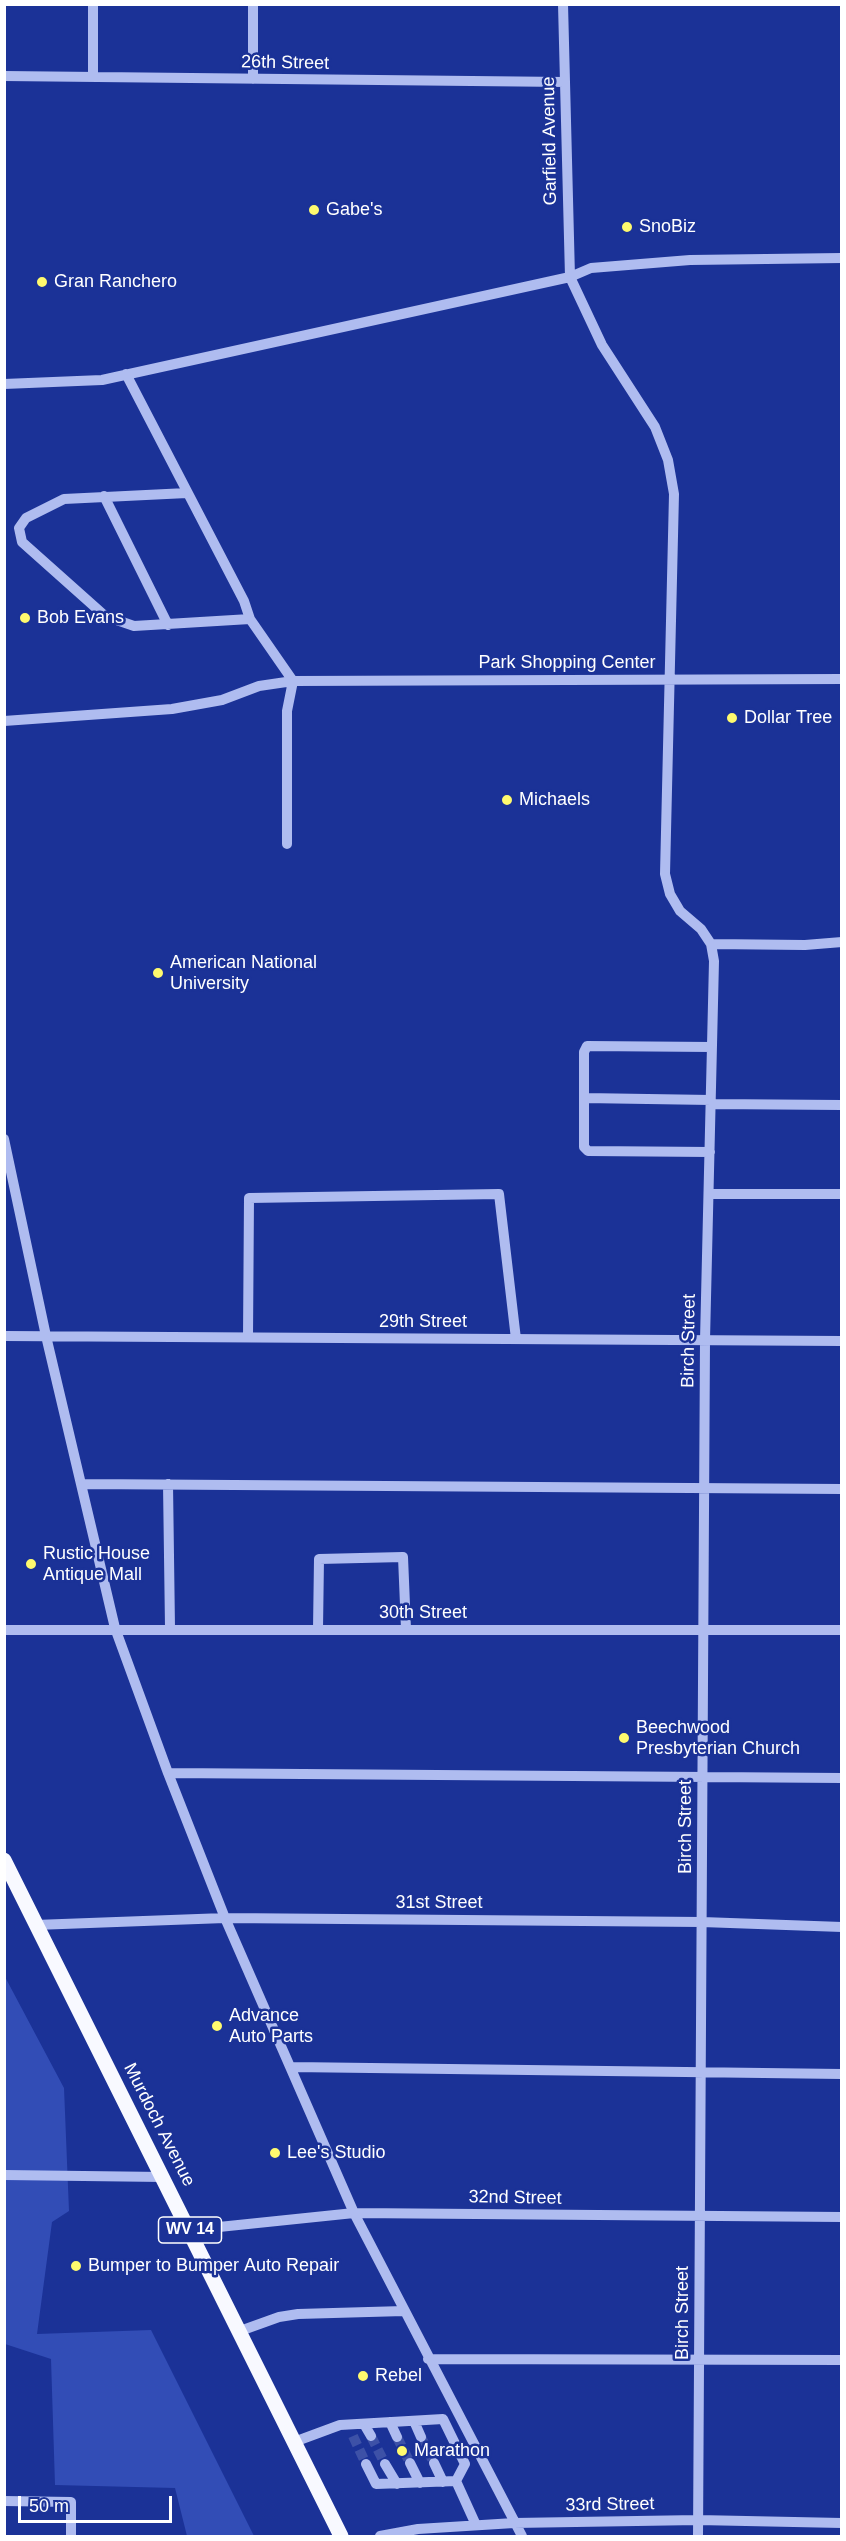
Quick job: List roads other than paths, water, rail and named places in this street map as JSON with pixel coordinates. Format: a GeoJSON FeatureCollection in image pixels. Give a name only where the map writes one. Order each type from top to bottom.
{"type":"FeatureCollection","features":[{"type":"Feature","properties":{"kind":"main road","name":"Murdoch Avenue"},"geometry":{"type":"LineString","coordinates":[[4,1860],[341,2536]]}},
{"type":"Feature","properties":{"kind":"street"},"geometry":{"type":"LineString","coordinates":[[93,4],[93,77]]}},
{"type":"Feature","properties":{"kind":"street"},"geometry":{"type":"LineString","coordinates":[[253,4],[254,79]]}},
{"type":"Feature","properties":{"kind":"street","name":"Garfield Avenue"},"geometry":{"type":"LineString","coordinates":[[563,4],[570,278]]}},
{"type":"Feature","properties":{"kind":"street","name":"26th Street"},"geometry":{"type":"LineString","coordinates":[[4,76],[565,82]]}},
{"type":"Feature","properties":{"kind":"street"},"geometry":{"type":"LineString","coordinates":[[4,384],[102,380],[570,278],[591,268],[690,260],[842,258]]}},
{"type":"Feature","properties":{"kind":"street"},"geometry":{"type":"LineString","coordinates":[[570,278],[602,345],[655,427],[668,460],[674,494],[665,874],[670,894],[680,911],[701,928],[711,944],[805,945],[842,942]]}},
{"type":"Feature","properties":{"kind":"street"},"geometry":{"type":"LineString","coordinates":[[126,374],[243,601],[250,619],[293,681],[287,711],[287,844]]}},
{"type":"Feature","properties":{"kind":"street"},"geometry":{"type":"LineString","coordinates":[[187,493],[64,499],[26,518],[19,528],[22,542],[105,616],[134,626],[250,619]]}},
{"type":"Feature","properties":{"kind":"street"},"geometry":{"type":"LineString","coordinates":[[104,496],[168,625]]}},
{"type":"Feature","properties":{"kind":"street","name":"Park Shopping Center"},"geometry":{"type":"LineString","coordinates":[[4,721],[172,709],[222,700],[259,686],[293,681],[842,679]]}},
{"type":"Feature","properties":{"kind":"street","name":"Birch Street"},"geometry":{"type":"LineString","coordinates":[[698,2536],[705,1340],[714,961],[711,944]]}},
{"type":"Feature","properties":{"kind":"street"},"geometry":{"type":"LineString","coordinates":[[710,1152],[588,1151],[584,1147],[584,1052],[587,1046],[712,1047]]}},
{"type":"Feature","properties":{"kind":"street"},"geometry":{"type":"LineString","coordinates":[[584,1098],[842,1105]]}},
{"type":"Feature","properties":{"kind":"street"},"geometry":{"type":"LineString","coordinates":[[4,1139],[46,1336],[115,1628],[168,1773],[225,1918],[354,2213],[522,2536]]}},
{"type":"Feature","properties":{"kind":"street"},"geometry":{"type":"LineString","coordinates":[[248,1337],[249,1198],[499,1194],[516,1339]]}},
{"type":"Feature","properties":{"kind":"street"},"geometry":{"type":"LineString","coordinates":[[709,1194],[842,1194]]}},
{"type":"Feature","properties":{"kind":"street","name":"29th Street"},"geometry":{"type":"LineString","coordinates":[[4,1336],[842,1341]]}},
{"type":"Feature","properties":{"kind":"street"},"geometry":{"type":"LineString","coordinates":[[82,1484],[842,1489]]}},
{"type":"Feature","properties":{"kind":"street"},"geometry":{"type":"LineString","coordinates":[[168,1484],[170,1628]]}},
{"type":"Feature","properties":{"kind":"street"},"geometry":{"type":"LineString","coordinates":[[318,1629],[318,1559],[404,1557],[406,1629]]}},
{"type":"Feature","properties":{"kind":"street","name":"30th Street"},"geometry":{"type":"LineString","coordinates":[[4,1630],[115,1628],[842,1630]]}},
{"type":"Feature","properties":{"kind":"street"},"geometry":{"type":"LineString","coordinates":[[168,1773],[842,1778]]}},
{"type":"Feature","properties":{"kind":"street","name":"31st Street"},"geometry":{"type":"LineString","coordinates":[[36,1924],[225,1918],[702,1922],[842,1927]]}},
{"type":"Feature","properties":{"kind":"street"},"geometry":{"type":"LineString","coordinates":[[292,2067],[842,2074]]}},
{"type":"Feature","properties":{"kind":"street"},"geometry":{"type":"LineString","coordinates":[[4,2175],[163,2176]]}},
{"type":"Feature","properties":{"kind":"street","name":"32nd Street"},"geometry":{"type":"LineString","coordinates":[[190,2230],[354,2213],[842,2217]]}},
{"type":"Feature","properties":{"kind":"street"},"geometry":{"type":"LineString","coordinates":[[240,2331],[298,2314],[404,2311]]}},
{"type":"Feature","properties":{"kind":"street"},"geometry":{"type":"LineString","coordinates":[[428,2359],[842,2360]]}},
{"type":"Feature","properties":{"kind":"street"},"geometry":{"type":"LineString","coordinates":[[294,2442],[347,2425],[443,2420],[465,2463],[456,2481]]}},
{"type":"Feature","properties":{"kind":"street"},"geometry":{"type":"LineString","coordinates":[[414,2421],[421,2437]]}},
{"type":"Feature","properties":{"kind":"street"},"geometry":{"type":"LineString","coordinates":[[390,2422],[397,2437]]}},
{"type":"Feature","properties":{"kind":"street"},"geometry":{"type":"LineString","coordinates":[[364,2424],[371,2436]]}},
{"type":"Feature","properties":{"kind":"street"},"geometry":{"type":"LineString","coordinates":[[347,2425],[353,2436]]}},
{"type":"Feature","properties":{"kind":"street"},"geometry":{"type":"LineString","coordinates":[[410,2463],[420,2483]]}},
{"type":"Feature","properties":{"kind":"street"},"geometry":{"type":"LineString","coordinates":[[434,2463],[443,2482]]}},
{"type":"Feature","properties":{"kind":"street"},"geometry":{"type":"LineString","coordinates":[[366,2464],[376,2484],[456,2481]]}},
{"type":"Feature","properties":{"kind":"street"},"geometry":{"type":"LineString","coordinates":[[385,2464],[397,2484]]}},
{"type":"Feature","properties":{"kind":"street"},"geometry":{"type":"LineString","coordinates":[[456,2481],[476,2525]]}},
{"type":"Feature","properties":{"kind":"street"},"geometry":{"type":"LineString","coordinates":[[4,2501],[70,2502],[71,2536]]}},
{"type":"Feature","properties":{"kind":"street","name":"33rd Street"},"geometry":{"type":"LineString","coordinates":[[380,2536],[410,2530],[514,2523],[698,2520],[842,2523]]}},
{"type":"Feature","properties":{"kind":"tunnel"},"geometry":{"type":"LineString","coordinates":[[353,2436],[366,2464]]}},
{"type":"Feature","properties":{"kind":"tunnel"},"geometry":{"type":"LineString","coordinates":[[371,2436],[385,2464]]}},
{"type":"Feature","properties":{"kind":"tunnel"},"geometry":{"type":"LineString","coordinates":[[397,2437],[410,2463]]}},
{"type":"Feature","properties":{"kind":"tunnel"},"geometry":{"type":"LineString","coordinates":[[421,2437],[434,2463]]}},
{"type":"Feature","properties":{"kind":"place","name":"Gabe's"},"geometry":{"type":"Point","coordinates":[314,210]}},
{"type":"Feature","properties":{"kind":"place","name":"SnoBiz"},"geometry":{"type":"Point","coordinates":[627,227]}},
{"type":"Feature","properties":{"kind":"place","name":"Gran Ranchero"},"geometry":{"type":"Point","coordinates":[42,282]}},
{"type":"Feature","properties":{"kind":"place","name":"Bob Evans"},"geometry":{"type":"Point","coordinates":[25,618]}},
{"type":"Feature","properties":{"kind":"place","name":"Dollar Tree"},"geometry":{"type":"Point","coordinates":[732,718]}},
{"type":"Feature","properties":{"kind":"place","name":"Michaels"},"geometry":{"type":"Point","coordinates":[507,800]}},
{"type":"Feature","properties":{"kind":"place","name":"American National University"},"geometry":{"type":"Point","coordinates":[158,973]}},
{"type":"Feature","properties":{"kind":"place","name":"Rustic House Antique Mall"},"geometry":{"type":"Point","coordinates":[31,1564]}},
{"type":"Feature","properties":{"kind":"place","name":"Beechwood Presbyterian Church"},"geometry":{"type":"Point","coordinates":[624,1738]}},
{"type":"Feature","properties":{"kind":"place","name":"Advance Auto Parts"},"geometry":{"type":"Point","coordinates":[217,2026]}},
{"type":"Feature","properties":{"kind":"place","name":"Lee's Studio"},"geometry":{"type":"Point","coordinates":[275,2153]}},
{"type":"Feature","properties":{"kind":"place","name":"Bumper to Bumper Auto Repair"},"geometry":{"type":"Point","coordinates":[76,2266]}},
{"type":"Feature","properties":{"kind":"place","name":"Rebel"},"geometry":{"type":"Point","coordinates":[363,2376]}},
{"type":"Feature","properties":{"kind":"place","name":"Marathon"},"geometry":{"type":"Point","coordinates":[402,2451]}}]}
